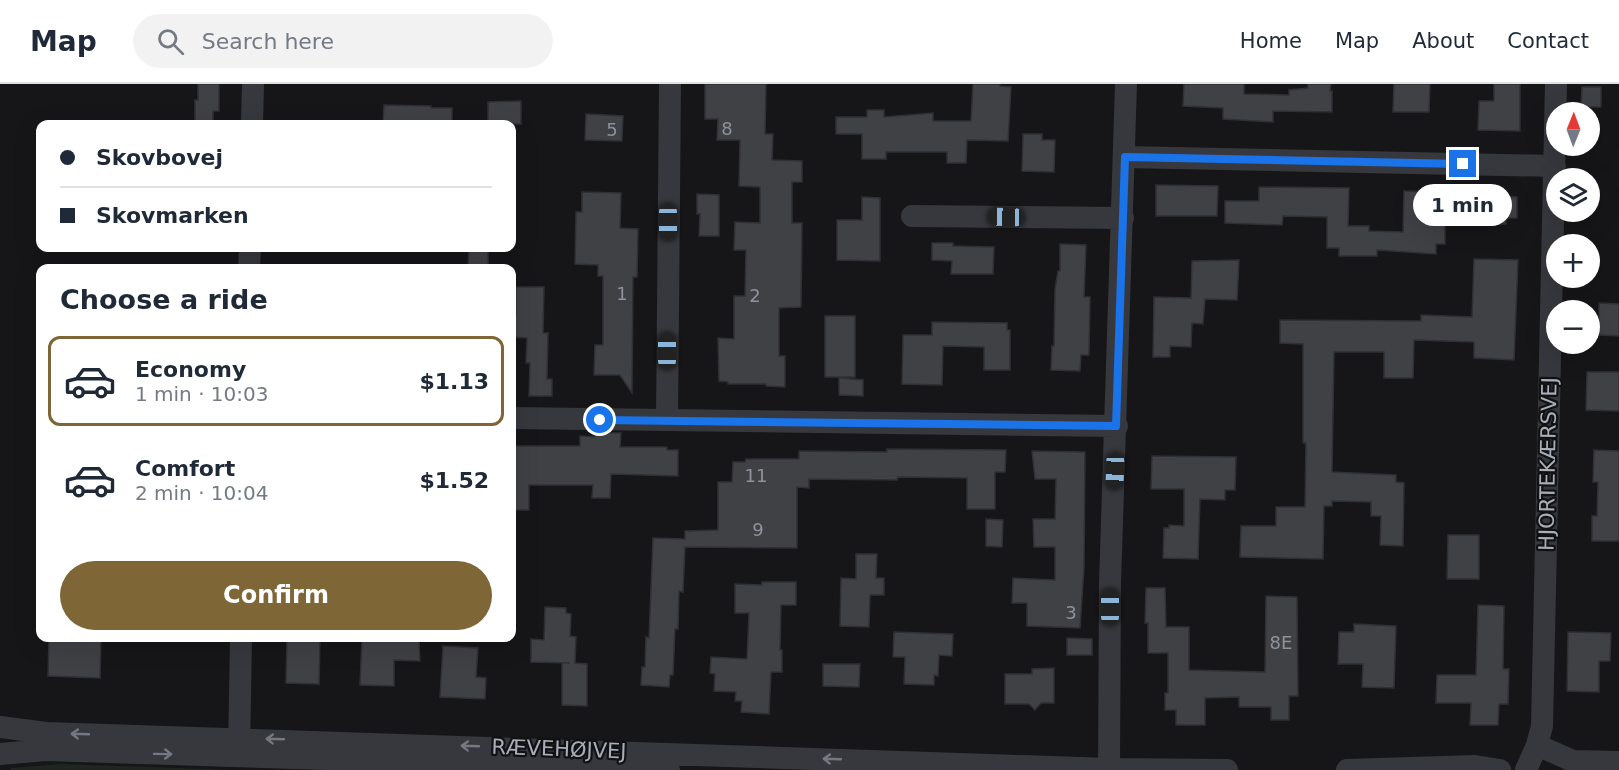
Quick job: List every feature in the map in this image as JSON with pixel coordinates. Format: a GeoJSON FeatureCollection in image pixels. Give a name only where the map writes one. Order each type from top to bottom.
{"type":"FeatureCollection","features":[{"type":"Feature","properties":{"kind":"street"},"geometry":{"type":"LineString","coordinates":[[252,120],[253,84]]}},
{"type":"Feature","properties":{"kind":"street"},"geometry":{"type":"LineString","coordinates":[[667,420],[670,84]]}},
{"type":"Feature","properties":{"kind":"street"},"geometry":{"type":"LineString","coordinates":[[1109,769],[1110,584],[1126,84]]}},
{"type":"Feature","properties":{"kind":"street","name":"HJORTEKÆRSVEJ"},"geometry":{"type":"LineString","coordinates":[[1526,770],[1542,726],[1556,84]]}},
{"type":"Feature","properties":{"kind":"street"},"geometry":{"type":"LineString","coordinates":[[1125,157],[1555,166]]}},
{"type":"Feature","properties":{"kind":"street"},"geometry":{"type":"LineString","coordinates":[[912,216],[1122,218]]}},
{"type":"Feature","properties":{"kind":"street"},"geometry":{"type":"LineString","coordinates":[[516,418],[1116,426]]}},
{"type":"Feature","properties":{"kind":"street"},"geometry":{"type":"LineString","coordinates":[[238,747],[241,642]]}},
{"type":"Feature","properties":{"kind":"street","name":"RÆVEHØJVEJ"},"geometry":{"type":"LineString","coordinates":[[0,727],[46,733],[238,747],[669,770]]}},
{"type":"Feature","properties":{"kind":"street"},"geometry":{"type":"LineString","coordinates":[[1537,745],[1573,761],[1619,762]]}},
{"type":"Feature","properties":{"kind":"street","name":"RÆVEHØJVEJ"},"geometry":{"type":"LineString","coordinates":[[0,754],[46,750],[238,747],[1227,770]]}},
{"type":"Feature","properties":{"kind":"street"},"geometry":{"type":"LineString","coordinates":[[1347,770],[1475,766],[1500,770]]}},
{"type":"Feature","properties":{"kind":"shaded area"},"geometry":{"type":"Polygon","coordinates":[[[60,764],[235,770],[11,770],[11,768],[60,764]]]}},
{"type":"Feature","properties":{"kind":"building"},"geometry":{"type":"Polygon","coordinates":[[[198,84],[219,84],[219,111],[213,111],[213,120],[195,120],[195,100],[198,100],[198,84]]]}},
{"type":"Feature","properties":{"kind":"building"},"geometry":{"type":"Polygon","coordinates":[[[705,84],[766,84],[765,134],[773,134],[772,160],[802,161],[802,182],[792,182],[792,223],[802,223],[801,307],[779,308],[779,356],[785,356],[785,387],[766,386],[766,384],[728,384],[728,382],[719,381],[718,338],[734,339],[734,296],[745,296],[746,250],[734,250],[735,222],[760,223],[760,187],[739,186],[740,140],[717,140],[718,119],[705,119],[705,84]]]}},
{"type":"Feature","properties":{"kind":"building"},"geometry":{"type":"Polygon","coordinates":[[[973,84],[1000,84],[1000,86],[1011,87],[1008,141],[967,140],[966,163],[947,163],[947,152],[886,152],[886,159],[862,159],[862,134],[836,134],[836,117],[867,117],[867,110],[884,110],[884,117],[933,113],[933,121],[971,121],[973,84]]]}},
{"type":"Feature","properties":{"kind":"building"},"geometry":{"type":"Polygon","coordinates":[[[1184,84],[1244,84],[1244,94],[1289,95],[1289,90],[1308,88],[1308,84],[1331,84],[1332,112],[1273,111],[1273,122],[1223,119],[1223,108],[1183,106],[1184,84]]]}},
{"type":"Feature","properties":{"kind":"building"},"geometry":{"type":"Polygon","coordinates":[[[1394,84],[1430,84],[1429,112],[1393,112],[1394,84]]]}},
{"type":"Feature","properties":{"kind":"building"},"geometry":{"type":"Polygon","coordinates":[[[1494,84],[1520,84],[1520,131],[1478,130],[1479,101],[1494,101],[1494,84]]]}},
{"type":"Feature","properties":{"kind":"building"},"geometry":{"type":"Polygon","coordinates":[[[1582,87],[1601,87],[1601,107],[1600,102],[1581,102],[1582,87]]]}},
{"type":"Feature","properties":{"kind":"building"},"geometry":{"type":"Polygon","coordinates":[[[521,101],[521,124],[516,124],[516,120],[488,120],[488,102],[521,101]]]}},
{"type":"Feature","properties":{"kind":"building"},"geometry":{"type":"Polygon","coordinates":[[[384,105],[452,108],[452,120],[383,120],[384,105]]]}},
{"type":"Feature","properties":{"kind":"building"},"geometry":{"type":"Polygon","coordinates":[[[586,114],[623,116],[622,141],[585,140],[586,114]]]}},
{"type":"Feature","properties":{"kind":"building"},"geometry":{"type":"Polygon","coordinates":[[[1023,134],[1042,134],[1042,140],[1055,140],[1054,172],[1022,171],[1023,134]]]}},
{"type":"Feature","properties":{"kind":"building"},"geometry":{"type":"Polygon","coordinates":[[[1156,185],[1218,186],[1217,216],[1156,216],[1156,185]]]}},
{"type":"Feature","properties":{"kind":"building"},"geometry":{"type":"Polygon","coordinates":[[[1259,187],[1349,188],[1348,226],[1369,226],[1369,231],[1403,232],[1404,191],[1486,193],[1486,196],[1517,197],[1517,218],[1506,218],[1506,224],[1445,223],[1445,244],[1436,244],[1436,254],[1377,250],[1377,256],[1339,256],[1339,248],[1327,248],[1327,217],[1283,216],[1282,225],[1225,223],[1225,201],[1259,201],[1259,187]]]}},
{"type":"Feature","properties":{"kind":"building"},"geometry":{"type":"Polygon","coordinates":[[[582,192],[621,193],[620,228],[638,229],[637,277],[633,277],[632,393],[620,375],[594,375],[595,345],[603,345],[603,276],[598,276],[598,265],[575,264],[576,212],[582,212],[582,192]]]}},
{"type":"Feature","properties":{"kind":"building"},"geometry":{"type":"Polygon","coordinates":[[[697,194],[719,195],[719,236],[699,236],[700,214],[697,214],[697,194]]]}},
{"type":"Feature","properties":{"kind":"building"},"geometry":{"type":"Polygon","coordinates":[[[862,197],[880,198],[880,261],[837,260],[837,220],[862,220],[862,197]]]}},
{"type":"Feature","properties":{"kind":"building"},"geometry":{"type":"Polygon","coordinates":[[[932,243],[994,247],[993,274],[951,274],[952,261],[932,260],[932,243]]]}},
{"type":"Feature","properties":{"kind":"building"},"geometry":{"type":"Polygon","coordinates":[[[1060,244],[1086,245],[1084,297],[1090,297],[1089,355],[1081,355],[1080,371],[1051,370],[1052,346],[1054,346],[1055,289],[1058,271],[1060,271],[1060,244]]]}},
{"type":"Feature","properties":{"kind":"building"},"geometry":{"type":"Polygon","coordinates":[[[469,252],[488,252],[488,264],[468,264],[469,252]]]}},
{"type":"Feature","properties":{"kind":"building"},"geometry":{"type":"Polygon","coordinates":[[[1474,259],[1518,260],[1514,360],[1474,358],[1474,342],[1414,340],[1413,378],[1384,378],[1384,352],[1334,352],[1332,472],[1396,475],[1396,482],[1404,483],[1403,546],[1380,545],[1381,516],[1371,516],[1371,502],[1332,501],[1332,506],[1324,506],[1323,559],[1240,557],[1241,526],[1276,526],[1276,507],[1305,507],[1303,344],[1280,343],[1280,320],[1421,321],[1421,315],[1472,317],[1474,259]]]}},
{"type":"Feature","properties":{"kind":"building"},"geometry":{"type":"Polygon","coordinates":[[[1239,260],[1237,300],[1205,299],[1203,324],[1192,323],[1191,347],[1170,346],[1170,357],[1153,357],[1154,297],[1191,298],[1192,261],[1239,260]]]}},
{"type":"Feature","properties":{"kind":"building"},"geometry":{"type":"Polygon","coordinates":[[[516,287],[544,287],[543,333],[548,333],[547,379],[552,379],[552,396],[529,396],[530,363],[526,363],[527,338],[516,337],[516,287]]]}},
{"type":"Feature","properties":{"kind":"building"},"geometry":{"type":"Polygon","coordinates":[[[1600,303],[1619,304],[1619,336],[1600,335],[1600,303]]]}},
{"type":"Feature","properties":{"kind":"building"},"geometry":{"type":"Polygon","coordinates":[[[825,316],[855,316],[855,377],[825,377],[825,316]]]}},
{"type":"Feature","properties":{"kind":"building"},"geometry":{"type":"Polygon","coordinates":[[[932,322],[1007,323],[1007,330],[1010,330],[1010,370],[984,370],[984,347],[943,346],[942,385],[902,384],[903,335],[932,335],[932,322]]]}},
{"type":"Feature","properties":{"kind":"building"},"geometry":{"type":"Polygon","coordinates":[[[1587,372],[1619,372],[1619,411],[1586,410],[1587,372]]]}},
{"type":"Feature","properties":{"kind":"building"},"geometry":{"type":"Polygon","coordinates":[[[839,378],[863,380],[863,396],[839,395],[839,378]]]}},
{"type":"Feature","properties":{"kind":"building"},"geometry":{"type":"Polygon","coordinates":[[[595,433],[621,433],[620,447],[667,447],[667,450],[678,450],[678,476],[611,474],[610,498],[592,498],[593,485],[529,485],[529,510],[516,510],[516,446],[580,446],[580,436],[595,437],[595,433]]]}},
{"type":"Feature","properties":{"kind":"building"},"geometry":{"type":"Polygon","coordinates":[[[887,449],[1006,450],[1005,472],[995,472],[995,509],[967,509],[967,478],[809,479],[809,488],[797,487],[797,548],[685,547],[683,592],[679,591],[678,629],[675,629],[673,675],[670,675],[669,687],[641,685],[642,667],[645,667],[646,637],[649,638],[653,538],[685,539],[685,531],[718,530],[718,482],[732,482],[733,462],[745,462],[746,459],[799,459],[799,451],[887,452],[887,449]]]}},
{"type":"Feature","properties":{"kind":"building"},"geometry":{"type":"Polygon","coordinates":[[[1594,450],[1619,451],[1619,541],[1592,541],[1592,516],[1597,516],[1598,482],[1593,482],[1594,450]]]}},
{"type":"Feature","properties":{"kind":"building"},"geometry":{"type":"Polygon","coordinates":[[[1032,451],[1085,452],[1084,568],[1080,628],[1027,626],[1027,603],[1012,603],[1013,578],[1055,580],[1055,547],[1034,547],[1033,519],[1055,519],[1056,479],[1035,479],[1032,451]]]}},
{"type":"Feature","properties":{"kind":"building"},"geometry":{"type":"Polygon","coordinates":[[[1152,456],[1236,457],[1235,490],[1225,490],[1225,500],[1200,499],[1198,559],[1163,558],[1164,528],[1169,528],[1169,525],[1184,526],[1184,489],[1151,489],[1152,456]]]}},
{"type":"Feature","properties":{"kind":"building"},"geometry":{"type":"Polygon","coordinates":[[[986,519],[1003,520],[1002,547],[986,546],[986,519]]]}},
{"type":"Feature","properties":{"kind":"building"},"geometry":{"type":"Polygon","coordinates":[[[1448,535],[1479,535],[1479,579],[1447,579],[1448,535]]]}},
{"type":"Feature","properties":{"kind":"building"},"geometry":{"type":"Polygon","coordinates":[[[856,554],[877,554],[876,578],[884,578],[884,595],[870,595],[869,627],[840,626],[841,578],[856,579],[856,554]]]}},
{"type":"Feature","properties":{"kind":"building"},"geometry":{"type":"Polygon","coordinates":[[[762,582],[796,582],[796,605],[781,605],[782,672],[771,672],[769,714],[741,712],[742,701],[735,701],[736,692],[714,691],[715,674],[710,673],[711,657],[747,659],[749,613],[735,613],[735,584],[762,585],[762,582]]]}},
{"type":"Feature","properties":{"kind":"building"},"geometry":{"type":"Polygon","coordinates":[[[1146,588],[1165,588],[1166,627],[1189,627],[1189,670],[1265,672],[1266,596],[1297,597],[1298,696],[1289,696],[1289,720],[1271,720],[1271,707],[1239,707],[1239,697],[1205,698],[1205,725],[1176,725],[1176,710],[1165,710],[1165,693],[1168,693],[1168,653],[1148,653],[1148,623],[1145,623],[1146,588]]]}},
{"type":"Feature","properties":{"kind":"building"},"geometry":{"type":"Polygon","coordinates":[[[1478,605],[1504,606],[1503,669],[1509,669],[1508,704],[1499,704],[1498,725],[1470,725],[1471,703],[1436,703],[1437,675],[1476,675],[1478,605]]]}},
{"type":"Feature","properties":{"kind":"building"},"geometry":{"type":"Polygon","coordinates":[[[545,607],[566,608],[566,613],[571,614],[570,636],[576,637],[575,663],[587,664],[587,706],[562,705],[562,663],[570,663],[531,662],[531,639],[544,640],[545,607]]]}},
{"type":"Feature","properties":{"kind":"building"},"geometry":{"type":"Polygon","coordinates":[[[1354,624],[1396,626],[1394,688],[1362,687],[1363,664],[1338,664],[1339,632],[1354,632],[1354,624]]]}},
{"type":"Feature","properties":{"kind":"building"},"geometry":{"type":"Polygon","coordinates":[[[894,632],[953,634],[952,656],[939,655],[938,676],[934,675],[934,685],[904,684],[905,657],[893,657],[894,632]]]}},
{"type":"Feature","properties":{"kind":"building"},"geometry":{"type":"Polygon","coordinates":[[[1568,632],[1611,633],[1610,661],[1599,661],[1599,692],[1567,691],[1568,632]]]}},
{"type":"Feature","properties":{"kind":"building"},"geometry":{"type":"Polygon","coordinates":[[[1067,638],[1092,639],[1092,655],[1067,655],[1067,638]]]}},
{"type":"Feature","properties":{"kind":"building"},"geometry":{"type":"Polygon","coordinates":[[[49,642],[101,642],[100,678],[48,676],[49,642]]]}},
{"type":"Feature","properties":{"kind":"building"},"geometry":{"type":"Polygon","coordinates":[[[287,642],[320,642],[319,684],[286,683],[287,642]]]}},
{"type":"Feature","properties":{"kind":"building"},"geometry":{"type":"Polygon","coordinates":[[[362,642],[419,642],[420,661],[394,660],[394,686],[360,685],[362,642]]]}},
{"type":"Feature","properties":{"kind":"building"},"geometry":{"type":"Polygon","coordinates":[[[443,646],[478,648],[476,677],[486,678],[485,699],[440,697],[443,646]]]}},
{"type":"Feature","properties":{"kind":"building"},"geometry":{"type":"Polygon","coordinates":[[[823,664],[860,664],[859,687],[823,686],[823,664]]]}},
{"type":"Feature","properties":{"kind":"building"},"geometry":{"type":"Polygon","coordinates":[[[1054,668],[1054,703],[1041,703],[1035,710],[1029,704],[1005,704],[1005,674],[1032,674],[1032,669],[1054,668]]]}},
{"type":"Feature","properties":{"kind":"route"},"geometry":{"type":"LineString","coordinates":[[600,420],[1116,426],[1125,157],[1463,164]]}}]}
